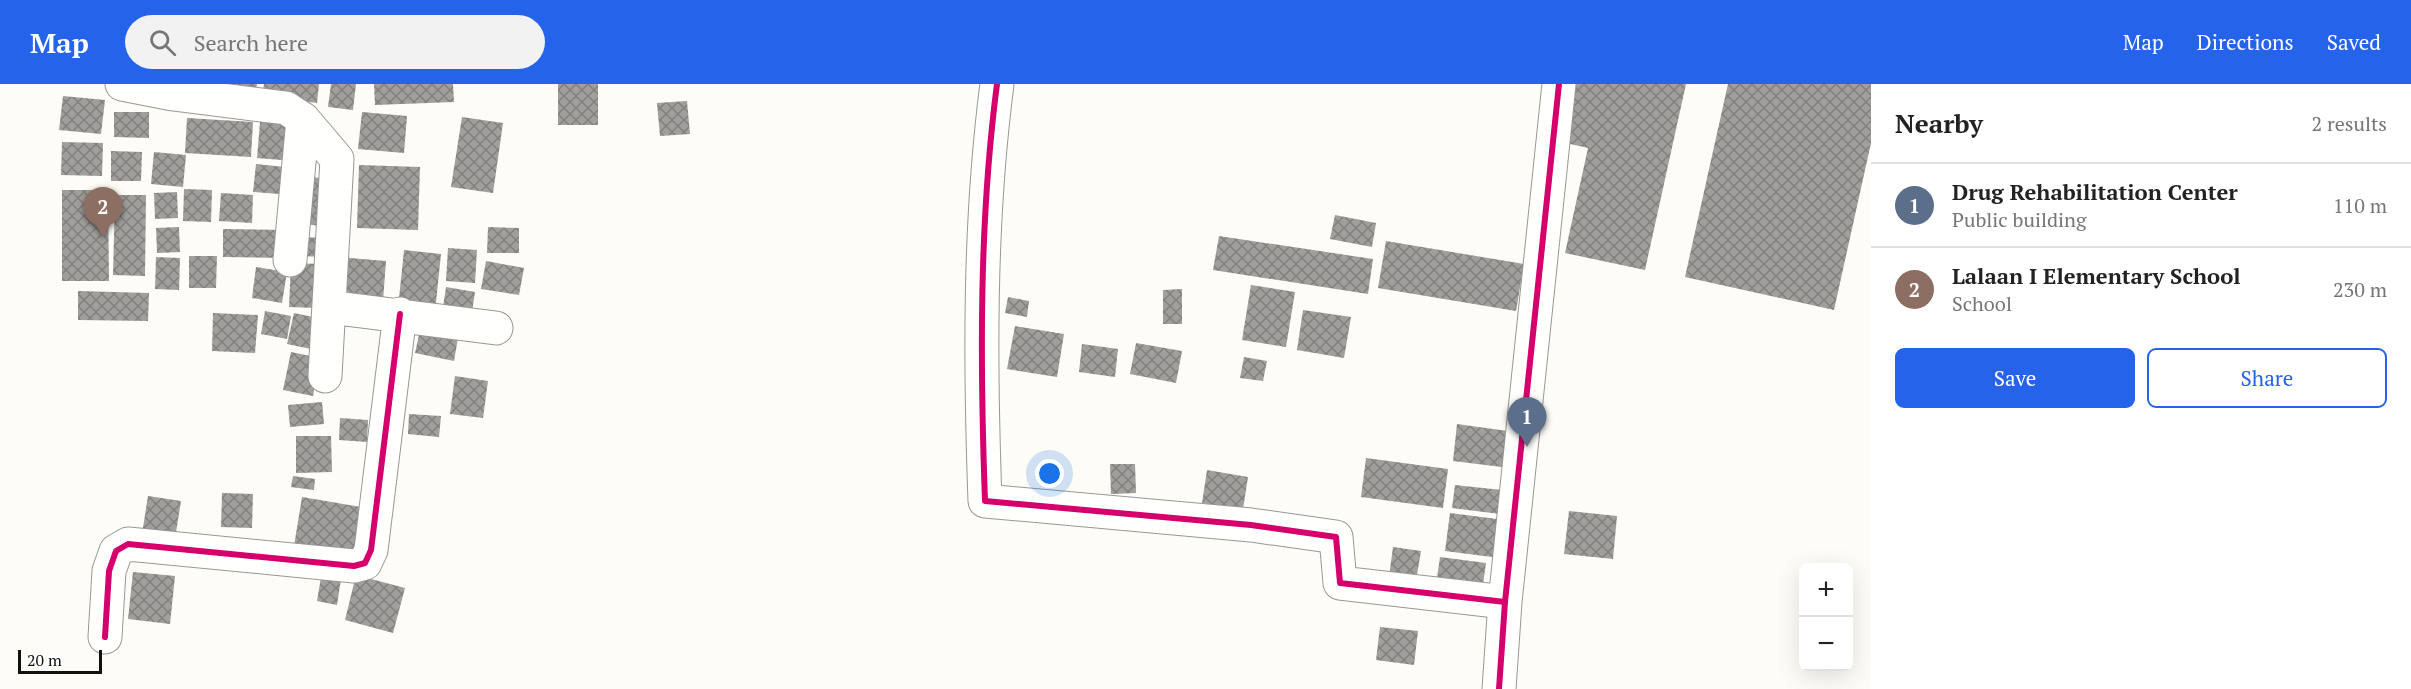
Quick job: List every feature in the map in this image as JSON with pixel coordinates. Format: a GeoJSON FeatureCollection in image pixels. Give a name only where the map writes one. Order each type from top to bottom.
{"type":"FeatureCollection","features":[{"type":"Feature","properties":{"kind":"street"},"geometry":{"type":"LineString","coordinates":[[122,84],[173,94],[286,108],[303,119],[337,159],[325,376]]}},
{"type":"Feature","properties":{"kind":"street"},"geometry":{"type":"LineString","coordinates":[[997,84],[990,136],[981,367],[985,501],[1251,525],[1336,537],[1340,583],[1505,602]]}},
{"type":"Feature","properties":{"kind":"street"},"geometry":{"type":"LineString","coordinates":[[1499,689],[1505,602],[1559,84]]}},
{"type":"Feature","properties":{"kind":"street"},"geometry":{"type":"LineString","coordinates":[[290,260],[303,119]]}},
{"type":"Feature","properties":{"kind":"street"},"geometry":{"type":"LineString","coordinates":[[329,307],[400,314],[496,328]]}},
{"type":"Feature","properties":{"kind":"street"},"geometry":{"type":"LineString","coordinates":[[105,637],[109,571],[116,551],[128,544],[354,566],[364,563],[371,550],[400,314]]}},
{"type":"Feature","properties":{"kind":"building"},"geometry":{"type":"Polygon","coordinates":[[[210,84],[257,84],[256,90],[210,84]]]}},
{"type":"Feature","properties":{"kind":"building"},"geometry":{"type":"Polygon","coordinates":[[[264,84],[319,84],[317,103],[262,96],[264,84]]]}},
{"type":"Feature","properties":{"kind":"building"},"geometry":{"type":"Polygon","coordinates":[[[331,84],[356,84],[353,110],[328,107],[331,84]]]}},
{"type":"Feature","properties":{"kind":"building"},"geometry":{"type":"Polygon","coordinates":[[[374,84],[453,84],[454,102],[375,105],[374,84]]]}},
{"type":"Feature","properties":{"kind":"building"},"geometry":{"type":"Polygon","coordinates":[[[558,84],[598,84],[598,125],[558,125],[558,84]]]}},
{"type":"Feature","properties":{"kind":"building"},"geometry":{"type":"Polygon","coordinates":[[[1569,84],[1686,84],[1645,270],[1565,253],[1588,148],[1557,141],[1569,84]]]}},
{"type":"Feature","properties":{"kind":"building"},"geometry":{"type":"Polygon","coordinates":[[[1728,84],[1871,84],[1871,143],[1834,310],[1685,277],[1728,84]]]}},
{"type":"Feature","properties":{"kind":"building"},"geometry":{"type":"Polygon","coordinates":[[[63,96],[105,100],[101,134],[59,130],[63,96]]]}},
{"type":"Feature","properties":{"kind":"building"},"geometry":{"type":"Polygon","coordinates":[[[687,101],[690,134],[660,136],[657,103],[687,101]]]}},
{"type":"Feature","properties":{"kind":"building"},"geometry":{"type":"Polygon","coordinates":[[[114,112],[149,112],[149,138],[114,137],[114,112]]]}},
{"type":"Feature","properties":{"kind":"building"},"geometry":{"type":"Polygon","coordinates":[[[362,112],[407,116],[404,153],[358,149],[362,112]]]}},
{"type":"Feature","properties":{"kind":"building"},"geometry":{"type":"Polygon","coordinates":[[[462,117],[503,123],[493,193],[451,187],[462,117]]]}},
{"type":"Feature","properties":{"kind":"building"},"geometry":{"type":"Polygon","coordinates":[[[187,118],[253,122],[251,157],[185,153],[187,118]]]}},
{"type":"Feature","properties":{"kind":"building"},"geometry":{"type":"Polygon","coordinates":[[[260,122],[296,125],[294,161],[257,158],[260,122]]]}},
{"type":"Feature","properties":{"kind":"building"},"geometry":{"type":"Polygon","coordinates":[[[62,142],[103,143],[102,176],[61,175],[62,142]]]}},
{"type":"Feature","properties":{"kind":"building"},"geometry":{"type":"Polygon","coordinates":[[[111,151],[142,152],[141,181],[111,181],[111,151]]]}},
{"type":"Feature","properties":{"kind":"building"},"geometry":{"type":"Polygon","coordinates":[[[154,152],[186,155],[183,187],[151,184],[154,152]]]}},
{"type":"Feature","properties":{"kind":"building"},"geometry":{"type":"Polygon","coordinates":[[[256,164],[294,168],[292,195],[253,192],[256,164]]]}},
{"type":"Feature","properties":{"kind":"building"},"geometry":{"type":"Polygon","coordinates":[[[359,165],[420,167],[418,230],[357,228],[359,165]]]}},
{"type":"Feature","properties":{"kind":"building"},"geometry":{"type":"Polygon","coordinates":[[[310,177],[333,179],[328,227],[305,224],[310,177]]]}},
{"type":"Feature","properties":{"kind":"building"},"geometry":{"type":"Polygon","coordinates":[[[184,189],[212,190],[211,222],[183,221],[184,189]]]}},
{"type":"Feature","properties":{"kind":"building"},"geometry":{"type":"Polygon","coordinates":[[[62,190],[108,190],[109,281],[62,281],[62,190]]]}},
{"type":"Feature","properties":{"kind":"building"},"geometry":{"type":"Polygon","coordinates":[[[177,192],[178,218],[155,219],[154,193],[177,192]]]}},
{"type":"Feature","properties":{"kind":"building"},"geometry":{"type":"Polygon","coordinates":[[[221,193],[253,195],[252,223],[219,221],[221,193]]]}},
{"type":"Feature","properties":{"kind":"building"},"geometry":{"type":"Polygon","coordinates":[[[115,195],[146,195],[145,276],[113,275],[115,195]]]}},
{"type":"Feature","properties":{"kind":"building"},"geometry":{"type":"Polygon","coordinates":[[[1335,215],[1376,223],[1372,247],[1330,239],[1335,215]]]}},
{"type":"Feature","properties":{"kind":"building"},"geometry":{"type":"Polygon","coordinates":[[[179,227],[180,252],[157,253],[156,228],[179,227]]]}},
{"type":"Feature","properties":{"kind":"building"},"geometry":{"type":"Polygon","coordinates":[[[488,227],[519,228],[519,253],[487,253],[488,227]]]}},
{"type":"Feature","properties":{"kind":"building"},"geometry":{"type":"Polygon","coordinates":[[[223,229],[288,230],[288,258],[223,257],[223,229]]]}},
{"type":"Feature","properties":{"kind":"building"},"geometry":{"type":"Polygon","coordinates":[[[1219,236],[1373,259],[1368,294],[1213,270],[1219,236]]]}},
{"type":"Feature","properties":{"kind":"building"},"geometry":{"type":"Polygon","coordinates":[[[300,237],[326,238],[325,257],[299,256],[300,237]]]}},
{"type":"Feature","properties":{"kind":"building"},"geometry":{"type":"Polygon","coordinates":[[[1386,241],[1524,264],[1516,311],[1378,288],[1386,241]]]}},
{"type":"Feature","properties":{"kind":"building"},"geometry":{"type":"Polygon","coordinates":[[[448,248],[477,250],[475,283],[446,281],[448,248]]]}},
{"type":"Feature","properties":{"kind":"building"},"geometry":{"type":"Polygon","coordinates":[[[404,250],[441,254],[435,312],[398,308],[404,250]]]}},
{"type":"Feature","properties":{"kind":"building"},"geometry":{"type":"Polygon","coordinates":[[[189,256],[217,256],[216,288],[189,288],[189,256]]]}},
{"type":"Feature","properties":{"kind":"building"},"geometry":{"type":"Polygon","coordinates":[[[156,257],[180,258],[179,290],[155,289],[156,257]]]}},
{"type":"Feature","properties":{"kind":"building"},"geometry":{"type":"Polygon","coordinates":[[[338,257],[386,261],[383,301],[336,298],[338,257]]]}},
{"type":"Feature","properties":{"kind":"building"},"geometry":{"type":"Polygon","coordinates":[[[486,261],[524,268],[519,295],[481,289],[486,261]]]}},
{"type":"Feature","properties":{"kind":"building"},"geometry":{"type":"Polygon","coordinates":[[[291,263],[320,264],[318,308],[289,307],[291,263]]]}},
{"type":"Feature","properties":{"kind":"building"},"geometry":{"type":"Polygon","coordinates":[[[256,267],[287,272],[282,303],[252,298],[256,267]]]}},
{"type":"Feature","properties":{"kind":"building"},"geometry":{"type":"Polygon","coordinates":[[[1251,285],[1295,292],[1286,347],[1242,340],[1251,285]]]}},
{"type":"Feature","properties":{"kind":"building"},"geometry":{"type":"Polygon","coordinates":[[[446,287],[475,292],[471,318],[442,314],[446,287]]]}},
{"type":"Feature","properties":{"kind":"building"},"geometry":{"type":"Polygon","coordinates":[[[1182,289],[1182,324],[1163,324],[1163,290],[1182,289]]]}},
{"type":"Feature","properties":{"kind":"building"},"geometry":{"type":"Polygon","coordinates":[[[78,291],[149,293],[148,321],[78,320],[78,291]]]}},
{"type":"Feature","properties":{"kind":"building"},"geometry":{"type":"Polygon","coordinates":[[[1008,297],[1029,301],[1027,317],[1005,313],[1008,297]]]}},
{"type":"Feature","properties":{"kind":"building"},"geometry":{"type":"Polygon","coordinates":[[[1303,310],[1351,317],[1344,358],[1297,350],[1303,310]]]}},
{"type":"Feature","properties":{"kind":"building"},"geometry":{"type":"Polygon","coordinates":[[[265,311],[291,316],[287,339],[261,334],[265,311]]]}},
{"type":"Feature","properties":{"kind":"building"},"geometry":{"type":"Polygon","coordinates":[[[213,313],[258,315],[255,353],[212,351],[213,313]]]}},
{"type":"Feature","properties":{"kind":"building"},"geometry":{"type":"Polygon","coordinates":[[[294,313],[318,318],[311,349],[287,344],[294,313]]]}},
{"type":"Feature","properties":{"kind":"building"},"geometry":{"type":"Polygon","coordinates":[[[1015,326],[1064,334],[1057,377],[1007,369],[1015,326]]]}},
{"type":"Feature","properties":{"kind":"building"},"geometry":{"type":"Polygon","coordinates":[[[420,330],[458,338],[454,361],[415,353],[420,330]]]}},
{"type":"Feature","properties":{"kind":"building"},"geometry":{"type":"Polygon","coordinates":[[[1136,343],[1182,351],[1176,383],[1130,374],[1136,343]]]}},
{"type":"Feature","properties":{"kind":"building"},"geometry":{"type":"Polygon","coordinates":[[[1082,344],[1118,349],[1115,377],[1079,372],[1082,344]]]}},
{"type":"Feature","properties":{"kind":"building"},"geometry":{"type":"Polygon","coordinates":[[[291,352],[320,358],[313,396],[283,390],[291,352]]]}},
{"type":"Feature","properties":{"kind":"building"},"geometry":{"type":"Polygon","coordinates":[[[1244,357],[1267,361],[1263,381],[1240,378],[1244,357]]]}},
{"type":"Feature","properties":{"kind":"building"},"geometry":{"type":"Polygon","coordinates":[[[455,376],[488,381],[483,418],[450,414],[455,376]]]}},
{"type":"Feature","properties":{"kind":"building"},"geometry":{"type":"Polygon","coordinates":[[[322,402],[324,424],[290,427],[288,405],[322,402]]]}},
{"type":"Feature","properties":{"kind":"building"},"geometry":{"type":"Polygon","coordinates":[[[409,414],[441,416],[439,437],[408,434],[409,414]]]}},
{"type":"Feature","properties":{"kind":"building"},"geometry":{"type":"Polygon","coordinates":[[[340,418],[368,420],[367,442],[339,440],[340,418]]]}},
{"type":"Feature","properties":{"kind":"building"},"geometry":{"type":"Polygon","coordinates":[[[1457,424],[1515,432],[1510,468],[1453,461],[1457,424]]]}},
{"type":"Feature","properties":{"kind":"building"},"geometry":{"type":"Polygon","coordinates":[[[296,436],[331,436],[332,472],[296,473],[296,436]]]}},
{"type":"Feature","properties":{"kind":"building"},"geometry":{"type":"Polygon","coordinates":[[[1366,458],[1448,469],[1443,508],[1361,497],[1366,458]]]}},
{"type":"Feature","properties":{"kind":"building"},"geometry":{"type":"Polygon","coordinates":[[[1110,464],[1135,464],[1136,493],[1111,494],[1110,464]]]}},
{"type":"Feature","properties":{"kind":"building"},"geometry":{"type":"Polygon","coordinates":[[[1207,470],[1248,477],[1243,509],[1202,503],[1207,470]]]}},
{"type":"Feature","properties":{"kind":"building"},"geometry":{"type":"Polygon","coordinates":[[[293,476],[315,479],[314,490],[291,487],[293,476]]]}},
{"type":"Feature","properties":{"kind":"building"},"geometry":{"type":"Polygon","coordinates":[[[1455,485],[1511,491],[1508,515],[1452,508],[1455,485]]]}},
{"type":"Feature","properties":{"kind":"building"},"geometry":{"type":"Polygon","coordinates":[[[222,493],[253,494],[252,528],[221,527],[222,493]]]}},
{"type":"Feature","properties":{"kind":"building"},"geometry":{"type":"Polygon","coordinates":[[[148,496],[181,501],[175,539],[142,534],[148,496]]]}},
{"type":"Feature","properties":{"kind":"building"},"geometry":{"type":"Polygon","coordinates":[[[302,497],[367,508],[359,557],[294,546],[302,497]]]}},
{"type":"Feature","properties":{"kind":"building"},"geometry":{"type":"Polygon","coordinates":[[[1569,511],[1617,516],[1613,559],[1564,554],[1569,511]]]}},
{"type":"Feature","properties":{"kind":"building"},"geometry":{"type":"Polygon","coordinates":[[[1450,513],[1505,520],[1500,558],[1445,551],[1450,513]]]}},
{"type":"Feature","properties":{"kind":"building"},"geometry":{"type":"Polygon","coordinates":[[[1393,547],[1421,551],[1416,581],[1389,577],[1393,547]]]}},
{"type":"Feature","properties":{"kind":"building"},"geometry":{"type":"Polygon","coordinates":[[[1440,557],[1486,563],[1481,598],[1435,592],[1440,557]]]}},
{"type":"Feature","properties":{"kind":"building"},"geometry":{"type":"Polygon","coordinates":[[[133,572],[175,576],[170,624],[128,619],[133,572]]]}},
{"type":"Feature","properties":{"kind":"building"},"geometry":{"type":"Polygon","coordinates":[[[356,575],[405,588],[393,633],[345,620],[356,575]]]}},
{"type":"Feature","properties":{"kind":"building"},"geometry":{"type":"Polygon","coordinates":[[[321,577],[341,579],[337,605],[317,601],[321,577]]]}},
{"type":"Feature","properties":{"kind":"building"},"geometry":{"type":"Polygon","coordinates":[[[1380,627],[1418,631],[1414,665],[1376,660],[1380,627]]]}},
{"type":"Feature","properties":{"kind":"cycle path"},"geometry":{"type":"LineString","coordinates":[[997,84],[987,188],[982,292],[985,501],[1251,525],[1336,537],[1340,583],[1505,602]]}},
{"type":"Feature","properties":{"kind":"cycle path"},"geometry":{"type":"LineString","coordinates":[[1499,689],[1505,602],[1559,84]]}},
{"type":"Feature","properties":{"kind":"cycle path"},"geometry":{"type":"LineString","coordinates":[[105,637],[109,571],[116,551],[128,544],[354,566],[365,563],[371,550],[400,314]]}},
{"type":"Feature","properties":{"kind":"place","name":"Lalaan I Elementary School"},"geometry":{"type":"Point","coordinates":[103,237]}},
{"type":"Feature","properties":{"kind":"place","name":"Drug Rehabilitation Center"},"geometry":{"type":"Point","coordinates":[1527,447]}}]}
